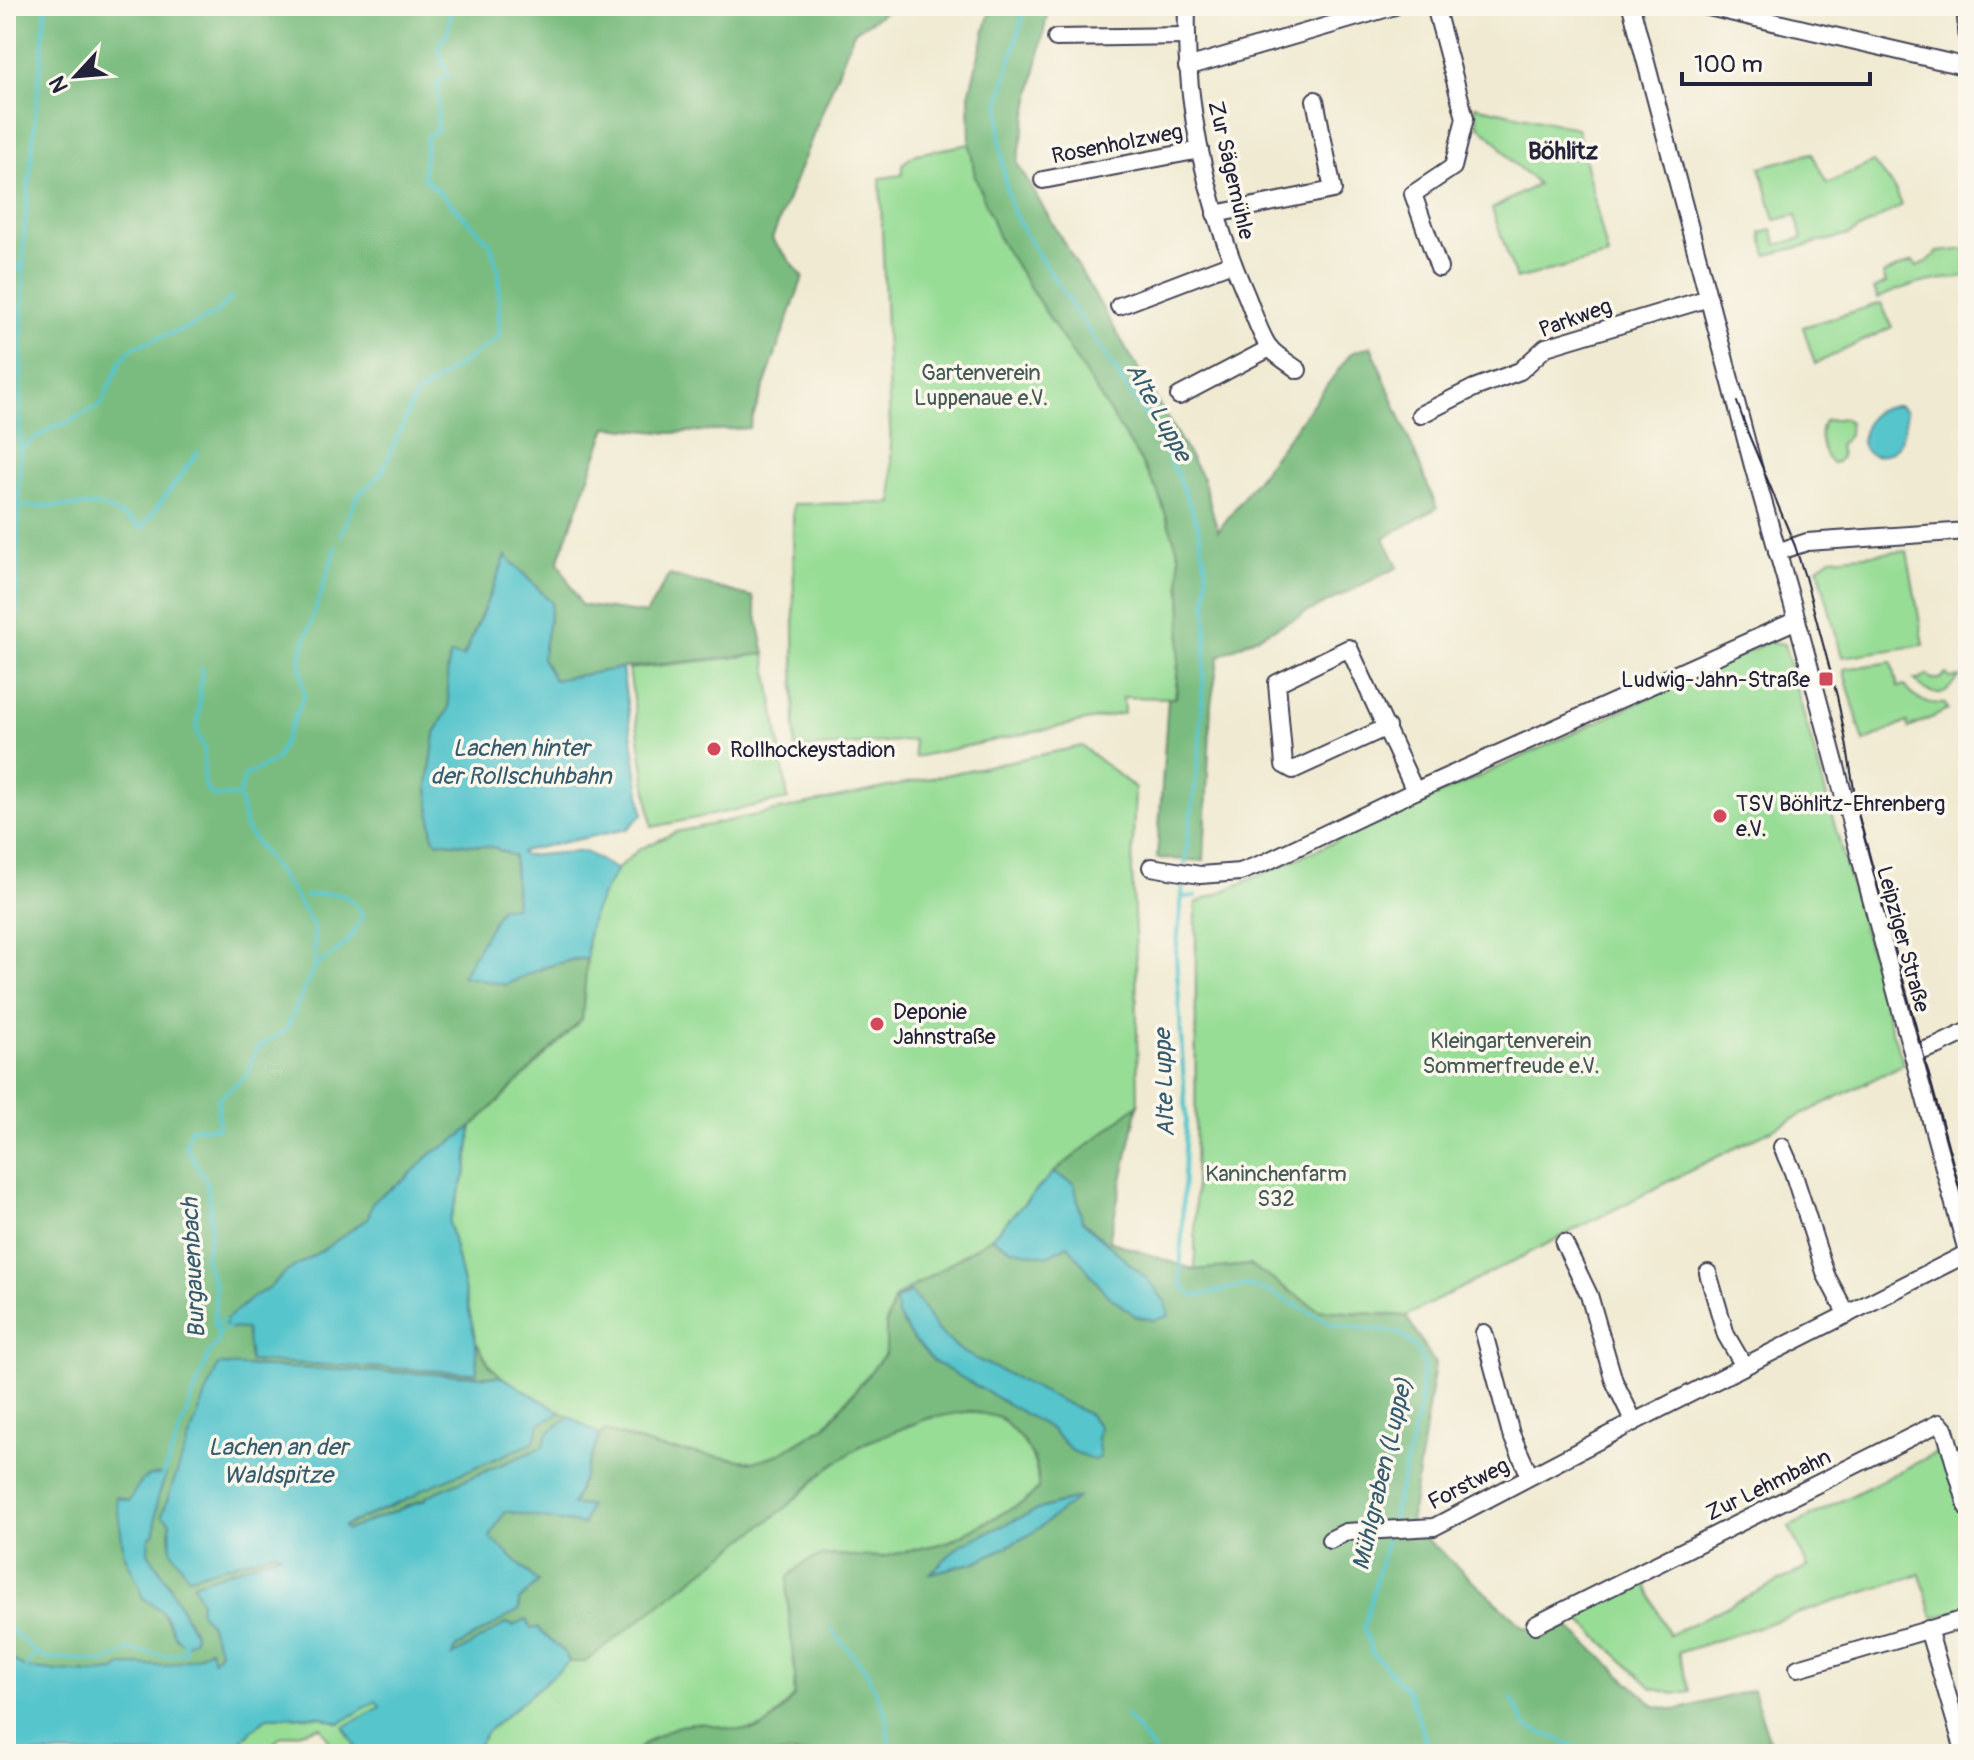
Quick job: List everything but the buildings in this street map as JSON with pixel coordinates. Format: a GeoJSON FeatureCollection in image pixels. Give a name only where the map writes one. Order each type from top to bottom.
{"type":"FeatureCollection","features":[{"type":"Feature","properties":{"kind":"street","name":"Zur Sägemühle"},"geometry":{"type":"LineString","coordinates":[[1187,6],[1187,67],[1200,150],[1215,214],[1232,263],[1270,348],[1298,370]]}},
{"type":"Feature","properties":{"kind":"street"},"geometry":{"type":"LineString","coordinates":[[1187,67],[1395,6]]}},
{"type":"Feature","properties":{"kind":"street"},"geometry":{"type":"LineString","coordinates":[[1435,6],[1465,118],[1453,167],[1413,194],[1439,268]]}},
{"type":"Feature","properties":{"kind":"street","name":"Leipziger Straße"},"geometry":{"type":"LineString","coordinates":[[1631,6],[1968,1254]]}},
{"type":"Feature","properties":{"kind":"street"},"geometry":{"type":"LineString","coordinates":[[1704,6],[1968,67]]}},
{"type":"Feature","properties":{"kind":"street"},"geometry":{"type":"LineString","coordinates":[[1965,6],[1968,41]]}},
{"type":"Feature","properties":{"kind":"street"},"geometry":{"type":"LineString","coordinates":[[1056,38],[1186,36]]}},
{"type":"Feature","properties":{"kind":"street"},"geometry":{"type":"LineString","coordinates":[[1215,214],[1333,190],[1315,100]]}},
{"type":"Feature","properties":{"kind":"street","name":"Rosenholzweg"},"geometry":{"type":"LineString","coordinates":[[1043,180],[1200,150]]}},
{"type":"Feature","properties":{"kind":"street"},"geometry":{"type":"LineString","coordinates":[[1119,306],[1232,263]]}},
{"type":"Feature","properties":{"kind":"street","name":"Parkweg"},"geometry":{"type":"LineString","coordinates":[[1420,415],[1474,388],[1520,371],[1546,347],[1709,298]]}},
{"type":"Feature","properties":{"kind":"street"},"geometry":{"type":"LineString","coordinates":[[1179,396],[1270,348]]}},
{"type":"Feature","properties":{"kind":"street"},"geometry":{"type":"LineString","coordinates":[[1777,552],[1807,542],[1968,531]]}},
{"type":"Feature","properties":{"kind":"street"},"geometry":{"type":"LineString","coordinates":[[1151,867],[1200,875],[1240,872],[1797,620]]}},
{"type":"Feature","properties":{"kind":"street"},"geometry":{"type":"LineString","coordinates":[[1387,727],[1293,770],[1284,765],[1277,683],[1349,648],[1387,727],[1415,791]]}},
{"type":"Feature","properties":{"kind":"street"},"geometry":{"type":"LineString","coordinates":[[1913,1054],[1968,1031]]}},
{"type":"Feature","properties":{"kind":"street"},"geometry":{"type":"LineString","coordinates":[[1782,1147],[1826,1275],[1847,1315]]}},
{"type":"Feature","properties":{"kind":"street"},"geometry":{"type":"LineString","coordinates":[[1564,1243],[1589,1295],[1614,1381],[1634,1422]]}},
{"type":"Feature","properties":{"kind":"street","name":"Forstweg"},"geometry":{"type":"LineString","coordinates":[[1330,1540],[1346,1532],[1434,1527],[1634,1422],[1968,1254]]}},
{"type":"Feature","properties":{"kind":"street"},"geometry":{"type":"LineString","coordinates":[[1708,1273],[1726,1335],[1744,1366]]}},
{"type":"Feature","properties":{"kind":"street","name":"Forstweg"},"geometry":{"type":"LineString","coordinates":[[1484,1333],[1511,1434],[1530,1476]]}},
{"type":"Feature","properties":{"kind":"street","name":"Zur Lehmbahn"},"geometry":{"type":"LineString","coordinates":[[1535,1625],[1939,1423],[1945,1430],[1968,1509]]}},
{"type":"Feature","properties":{"kind":"street"},"geometry":{"type":"LineString","coordinates":[[1798,1668],[1968,1618]]}},
{"type":"Feature","properties":{"kind":"street"},"geometry":{"type":"LineString","coordinates":[[1928,1629],[1965,1754]]}},
{"type":"Feature","properties":{"kind":"green space"},"geometry":{"type":"Polygon","coordinates":[[[6,6],[894,6],[854,32],[772,239],[803,277],[749,428],[671,433],[607,427],[558,562],[581,605],[646,614],[669,575],[753,597],[765,654],[622,668],[554,680],[542,658],[552,603],[506,556],[463,658],[450,655],[447,675],[449,707],[435,734],[428,787],[433,837],[436,841],[493,847],[514,856],[516,907],[501,907],[505,985],[555,964],[587,959],[582,1019],[472,1127],[431,1154],[368,1218],[252,1298],[247,1328],[251,1361],[477,1373],[476,1342],[490,1366],[502,1377],[218,1365],[170,1522],[171,1550],[281,1554],[201,1601],[200,1610],[209,1623],[220,1652],[213,1660],[209,1649],[197,1657],[165,1666],[123,1665],[115,1671],[92,1673],[26,1669],[6,1655],[6,6]],[[117,1497],[124,1554],[141,1587],[142,1597],[162,1611],[175,1636],[194,1633],[148,1552],[149,1538],[155,1531],[157,1501],[129,1501],[117,1497]]]}},
{"type":"Feature","properties":{"kind":"green space"},"geometry":{"type":"Polygon","coordinates":[[[991,6],[1049,6],[1017,163],[1203,479],[1218,531],[1351,353],[1371,346],[1437,508],[1384,538],[1398,567],[1219,656],[1211,704],[1204,861],[1157,858],[1168,698],[1176,698],[1182,615],[1179,554],[1158,492],[1000,241],[975,176],[970,144],[969,95],[991,6]]]}},
{"type":"Feature","properties":{"kind":"green space"},"geometry":{"type":"Polygon","coordinates":[[[1475,106],[1577,128],[1608,256],[1516,279],[1492,209],[1538,184],[1511,161],[1498,143],[1478,125],[1475,106]]]}},
{"type":"Feature","properties":{"kind":"green space","name":"Gartenverein Luppenaue e.V."},"geometry":{"type":"Polygon","coordinates":[[[970,144],[975,176],[1158,492],[1179,554],[1182,615],[1175,698],[1123,697],[1124,713],[915,757],[913,740],[795,749],[793,504],[893,503],[880,178],[902,175],[902,164],[916,154],[970,144]]]}},
{"type":"Feature","properties":{"kind":"green space"},"geometry":{"type":"Polygon","coordinates":[[[1812,153],[1827,184],[1873,162],[1896,191],[1902,205],[1849,235],[1767,255],[1761,233],[1772,230],[1777,245],[1802,238],[1796,215],[1775,220],[1760,167],[1812,153]]]}},
{"type":"Feature","properties":{"kind":"green space"},"geometry":{"type":"Polygon","coordinates":[[[1966,249],[1967,277],[1922,283],[1878,298],[1874,289],[1886,283],[1883,274],[1913,261],[1917,266],[1927,262],[1938,252],[1966,249]]]}},
{"type":"Feature","properties":{"kind":"green space"},"geometry":{"type":"Polygon","coordinates":[[[1881,303],[1892,327],[1815,364],[1803,327],[1881,303]]]}},
{"type":"Feature","properties":{"kind":"green space"},"geometry":{"type":"Polygon","coordinates":[[[1844,418],[1849,422],[1848,435],[1839,444],[1841,457],[1832,463],[1823,449],[1822,426],[1824,421],[1844,418]]]}},
{"type":"Feature","properties":{"kind":"green space"},"geometry":{"type":"Polygon","coordinates":[[[1907,551],[1924,645],[1842,657],[1818,567],[1831,558],[1907,551]]]}},
{"type":"Feature","properties":{"kind":"green space","name":"Kleingartenverein Sommerfreude e.V."},"geometry":{"type":"Polygon","coordinates":[[[1768,642],[1784,644],[1892,1031],[1904,1064],[1406,1316],[1319,1310],[1250,1265],[1195,1270],[1196,903],[1768,642]]]}},
{"type":"Feature","properties":{"kind":"green space"},"geometry":{"type":"Polygon","coordinates":[[[765,654],[788,799],[652,827],[629,669],[765,654]]]}},
{"type":"Feature","properties":{"kind":"green space"},"geometry":{"type":"Polygon","coordinates":[[[1892,662],[1898,687],[1905,686],[1922,701],[1945,704],[1948,710],[1909,728],[1907,722],[1864,742],[1843,669],[1892,662]]]}},
{"type":"Feature","properties":{"kind":"green space"},"geometry":{"type":"Polygon","coordinates":[[[1946,674],[1950,678],[1959,677],[1949,689],[1937,693],[1926,690],[1914,679],[1919,680],[1927,675],[1940,679],[1946,674]]]}},
{"type":"Feature","properties":{"kind":"green space"},"geometry":{"type":"Polygon","coordinates":[[[1082,746],[1135,788],[1132,869],[1138,1105],[1053,1173],[991,1238],[895,1298],[886,1323],[886,1353],[826,1425],[779,1454],[753,1462],[660,1448],[606,1431],[789,1505],[835,1463],[879,1437],[934,1417],[953,1413],[988,1414],[1004,1421],[1025,1445],[1033,1458],[1038,1488],[1026,1501],[948,1542],[882,1557],[824,1555],[787,1591],[794,1696],[767,1726],[744,1731],[696,1723],[651,1739],[632,1754],[394,1754],[436,1686],[344,1728],[360,1754],[337,1754],[321,1727],[281,1737],[260,1754],[227,1754],[267,1717],[318,1716],[340,1723],[501,1377],[490,1366],[476,1342],[449,1222],[466,1173],[472,1127],[582,1019],[529,945],[638,850],[676,832],[1082,746]]]}},
{"type":"Feature","properties":{"kind":"green space"},"geometry":{"type":"Polygon","coordinates":[[[1138,1105],[1109,1241],[1195,1270],[1250,1265],[1319,1310],[1406,1316],[1435,1364],[1410,1524],[1525,1628],[1561,1620],[1655,1706],[1676,1710],[1753,1690],[1774,1754],[632,1754],[661,1734],[685,1724],[703,1723],[751,1730],[768,1724],[779,1715],[794,1696],[788,1577],[805,1562],[824,1555],[882,1557],[948,1542],[1026,1501],[1038,1488],[1038,1474],[1034,1459],[1023,1441],[1001,1418],[971,1411],[929,1418],[865,1443],[822,1473],[789,1505],[585,1662],[569,1662],[563,1651],[538,1628],[452,1657],[455,1648],[518,1610],[519,1601],[538,1582],[489,1537],[505,1511],[583,1525],[572,1506],[600,1435],[606,1431],[660,1448],[753,1462],[779,1454],[827,1425],[886,1353],[886,1323],[895,1298],[991,1238],[1014,1250],[1068,1245],[1106,1293],[1147,1279],[1082,1221],[1074,1183],[1053,1173],[1138,1105]],[[921,1304],[898,1315],[909,1334],[933,1361],[1051,1429],[1072,1451],[1097,1437],[1099,1427],[1090,1415],[962,1352],[936,1329],[921,1304]],[[1076,1498],[1037,1510],[960,1545],[932,1573],[976,1562],[1031,1534],[1076,1498]]]}},
{"type":"Feature","properties":{"kind":"green space"},"geometry":{"type":"Polygon","coordinates":[[[561,1412],[570,1417],[549,1433],[543,1447],[346,1531],[342,1527],[413,1497],[561,1412]]]}},
{"type":"Feature","properties":{"kind":"green space"},"geometry":{"type":"Polygon","coordinates":[[[1944,1449],[1968,1538],[1968,1608],[1933,1618],[1920,1574],[1678,1653],[1690,1691],[1674,1694],[1652,1688],[1570,1611],[1642,1577],[1669,1635],[1808,1567],[1789,1527],[1944,1449]]]}},
{"type":"Feature","properties":{"kind":"water"},"geometry":{"type":"Polygon","coordinates":[[[1893,406],[1906,411],[1901,440],[1892,452],[1870,454],[1862,440],[1869,418],[1883,408],[1893,406]]]}},
{"type":"Feature","properties":{"kind":"water","name":"Lachen hinter der Rollschuhbahn"},"geometry":{"type":"Polygon","coordinates":[[[506,556],[552,603],[542,658],[554,680],[622,668],[643,814],[627,829],[521,853],[524,856],[584,851],[617,870],[594,912],[588,933],[587,959],[574,959],[542,968],[505,985],[462,976],[501,907],[516,907],[514,856],[493,847],[436,841],[428,787],[435,734],[449,707],[447,675],[450,655],[464,657],[506,556]]]}},
{"type":"Feature","properties":{"kind":"water"},"geometry":{"type":"Polygon","coordinates":[[[472,1127],[466,1173],[449,1222],[476,1342],[477,1373],[250,1361],[246,1329],[227,1328],[224,1321],[286,1272],[368,1218],[373,1201],[405,1179],[431,1154],[472,1127]]]}},
{"type":"Feature","properties":{"kind":"water"},"geometry":{"type":"Polygon","coordinates":[[[1053,1173],[1074,1183],[1082,1221],[1147,1279],[1165,1301],[1169,1316],[1154,1320],[1137,1317],[1106,1294],[1068,1245],[1047,1256],[1014,1250],[991,1238],[1053,1173]]]}},
{"type":"Feature","properties":{"kind":"water"},"geometry":{"type":"Polygon","coordinates":[[[910,1292],[936,1329],[962,1352],[1090,1415],[1099,1427],[1100,1458],[1094,1460],[1072,1451],[1051,1429],[933,1361],[909,1334],[898,1315],[895,1300],[910,1292]]]}},
{"type":"Feature","properties":{"kind":"water","name":"Lachen an der Waldspitze"},"geometry":{"type":"Polygon","coordinates":[[[218,1365],[502,1377],[561,1412],[540,1424],[533,1443],[343,1526],[346,1530],[425,1500],[427,1496],[543,1447],[548,1433],[570,1417],[600,1435],[572,1505],[589,1506],[583,1525],[505,1511],[490,1537],[538,1582],[519,1601],[519,1610],[456,1648],[453,1656],[507,1623],[513,1626],[526,1619],[531,1629],[538,1628],[563,1651],[569,1662],[465,1754],[360,1754],[344,1727],[380,1707],[376,1701],[340,1723],[318,1716],[267,1717],[227,1754],[6,1754],[6,1655],[26,1669],[92,1673],[115,1671],[123,1665],[165,1666],[197,1657],[210,1649],[213,1660],[220,1652],[209,1623],[199,1610],[201,1601],[193,1584],[280,1554],[275,1552],[189,1577],[171,1550],[170,1522],[162,1515],[218,1365]]]}},
{"type":"Feature","properties":{"kind":"water"},"geometry":{"type":"Polygon","coordinates":[[[166,1474],[157,1501],[155,1532],[149,1538],[148,1552],[194,1633],[194,1639],[185,1645],[174,1635],[163,1613],[142,1597],[124,1554],[116,1497],[129,1501],[143,1480],[166,1474]]]}},
{"type":"Feature","properties":{"kind":"water"},"geometry":{"type":"Polygon","coordinates":[[[1079,1497],[1031,1534],[976,1562],[930,1573],[960,1545],[1037,1510],[1079,1497]]]}},
{"type":"Feature","properties":{"kind":"waterway"},"geometry":{"type":"LineString","coordinates":[[6,762],[15,687],[24,236],[46,6]]}},
{"type":"Feature","properties":{"kind":"waterway","name":"Burgauenbach"},"geometry":{"type":"LineString","coordinates":[[341,535],[358,495],[381,474],[415,396],[499,337],[499,273],[490,243],[423,176],[427,136],[437,131],[438,83],[448,76],[438,47],[448,32],[451,10],[458,6]]}},
{"type":"Feature","properties":{"kind":"waterway","name":"Alte Luppe"},"geometry":{"type":"LineString","coordinates":[[1026,6],[1000,99],[1000,143],[1005,183],[1014,214],[1149,421],[1178,476],[1198,526],[1207,573],[1199,756],[1185,863]]}},
{"type":"Feature","properties":{"kind":"waterway"},"geometry":{"type":"LineString","coordinates":[[6,259],[23,272]]}},
{"type":"Feature","properties":{"kind":"waterway"},"geometry":{"type":"LineString","coordinates":[[19,450],[56,425],[62,425],[101,405],[122,359],[133,347],[192,326],[217,313],[231,297]]}},
{"type":"Feature","properties":{"kind":"waterway"},"geometry":{"type":"LineString","coordinates":[[18,506],[102,506],[142,528],[198,452]]}},
{"type":"Feature","properties":{"kind":"waterway","name":"Burgauenbach"},"geometry":{"type":"LineString","coordinates":[[162,1478],[209,1354],[218,1341],[215,1287],[205,1258],[210,1238],[211,1204],[206,1181],[186,1146],[191,1128],[218,1128],[218,1099],[247,1075],[256,1049],[286,1030],[315,966],[314,927],[246,828],[239,796],[245,776],[276,760],[304,696],[300,657],[336,547]]}},
{"type":"Feature","properties":{"kind":"waterway"},"geometry":{"type":"LineString","coordinates":[[202,668],[197,732],[204,748],[204,785],[213,796],[238,796]]}},
{"type":"Feature","properties":{"kind":"waterway","name":"Mühlgraben (Luppe)"},"geometry":{"type":"LineString","coordinates":[[1183,885],[1176,954],[1186,1119],[1180,1281],[1185,1290],[1195,1296],[1247,1285],[1270,1292],[1332,1324],[1400,1333],[1419,1351],[1424,1365],[1419,1412],[1390,1527]]}},
{"type":"Feature","properties":{"kind":"waterway"},"geometry":{"type":"LineString","coordinates":[[305,896],[339,894],[352,901],[363,916],[344,945],[317,965]]}},
{"type":"Feature","properties":{"kind":"waterway"},"geometry":{"type":"LineString","coordinates":[[1182,897],[1196,896]]}},
{"type":"Feature","properties":{"kind":"waterway"},"geometry":{"type":"LineString","coordinates":[[215,1325],[224,1321]]}},
{"type":"Feature","properties":{"kind":"waterway"},"geometry":{"type":"LineString","coordinates":[[218,1333],[227,1328]]}},
{"type":"Feature","properties":{"kind":"waterway","name":"Mühlgraben (Luppe)"},"geometry":{"type":"LineString","coordinates":[[1388,1535],[1364,1627],[1372,1653],[1409,1692],[1425,1738],[1426,1754]]}},
{"type":"Feature","properties":{"kind":"waterway","name":"Burgauenbach"},"geometry":{"type":"LineString","coordinates":[[6,1625],[48,1660],[63,1658],[106,1662],[129,1650],[166,1656],[185,1652],[184,1643]]}},
{"type":"Feature","properties":{"kind":"waterway"},"geometry":{"type":"LineString","coordinates":[[831,1629],[865,1669],[886,1714],[890,1754]]}},
{"type":"Feature","properties":{"kind":"waterway"},"geometry":{"type":"LineString","coordinates":[[26,1669],[35,1652]]}},
{"type":"Feature","properties":{"kind":"waterway"},"geometry":{"type":"LineString","coordinates":[[1512,1699],[1526,1727],[1589,1754]]}},
{"type":"Feature","properties":{"kind":"waterway"},"geometry":{"type":"LineString","coordinates":[[1126,1715],[1156,1754]]}},
{"type":"Feature","properties":{"kind":"tram line"},"geometry":{"type":"LineString","coordinates":[[1737,402],[1805,577],[1837,696],[1858,813],[1968,1219]]}},
{"type":"Feature","properties":{"kind":"place","name":"Ludwig-Jahn-Straße"},"geometry":{"type":"Point","coordinates":[1826,679]}},
{"type":"Feature","properties":{"kind":"place","name":"Rollhockeystadion"},"geometry":{"type":"Point","coordinates":[714,749]}},
{"type":"Feature","properties":{"kind":"place","name":"TSV Böhlitz-Ehrenberg e.V."},"geometry":{"type":"Point","coordinates":[1720,816]}},
{"type":"Feature","properties":{"kind":"place","name":"Deponie Jahnstraße"},"geometry":{"type":"Point","coordinates":[877,1024]}},
{"type":"Feature","properties":{"kind":"district","name":"Böhlitz"},"geometry":{"type":"Point","coordinates":[1563,151]}},
{"type":"Feature","properties":{"kind":"park label","name":"Kaninchenfarm S32"},"geometry":{"type":"Point","coordinates":[1276,1186]}}]}
